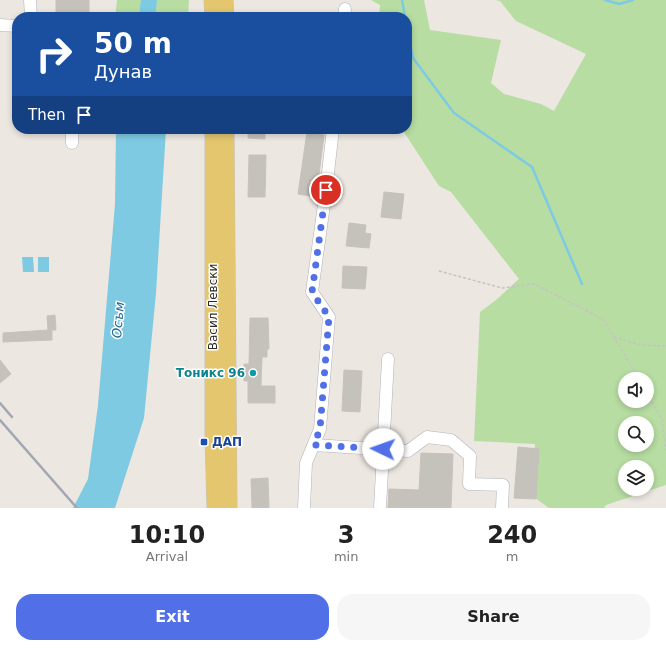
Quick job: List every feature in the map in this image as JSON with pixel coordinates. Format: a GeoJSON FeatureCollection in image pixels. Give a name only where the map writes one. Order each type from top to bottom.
{"type":"FeatureCollection","features":[{"type":"Feature","properties":{"kind":"main road"},"geometry":{"type":"LineString","coordinates":[[212,0],[213,12]]}},
{"type":"Feature","properties":{"kind":"main road"},"geometry":{"type":"LineString","coordinates":[[225,0],[226,12]]}},
{"type":"Feature","properties":{"kind":"main road","name":"Васил Левски"},"geometry":{"type":"LineString","coordinates":[[213,134],[213,436],[215,508]]}},
{"type":"Feature","properties":{"kind":"main road","name":"Васил Левски"},"geometry":{"type":"LineString","coordinates":[[226,134],[228,508]]}},
{"type":"Feature","properties":{"kind":"street"},"geometry":{"type":"LineString","coordinates":[[30,0],[31,12]]}},
{"type":"Feature","properties":{"kind":"street"},"geometry":{"type":"LineString","coordinates":[[0,25],[12,26]]}},
{"type":"Feature","properties":{"kind":"street"},"geometry":{"type":"LineString","coordinates":[[72,134],[72,143]]}},
{"type":"Feature","properties":{"kind":"street"},"geometry":{"type":"LineString","coordinates":[[304,508],[306,463],[320,429],[329,317],[312,292],[332,134]]}},
{"type":"Feature","properties":{"kind":"street"},"geometry":{"type":"LineString","coordinates":[[380,508],[388,359]]}},
{"type":"Feature","properties":{"kind":"street"},"geometry":{"type":"LineString","coordinates":[[314,445],[408,450],[427,437],[451,440],[470,456],[469,484],[503,485],[502,508]]}},
{"type":"Feature","properties":{"kind":"path"},"geometry":{"type":"LineString","coordinates":[[438,271],[502,288],[534,284],[603,319],[635,372]]}},
{"type":"Feature","properties":{"kind":"path"},"geometry":{"type":"LineString","coordinates":[[614,337],[641,345],[666,346]]}},
{"type":"Feature","properties":{"kind":"path"},"geometry":{"type":"LineString","coordinates":[[654,406],[662,420],[666,450]]}},
{"type":"Feature","properties":{"kind":"green space"},"geometry":{"type":"Polygon","coordinates":[[[117,0],[189,0],[188,12],[116,12],[117,0]]]}},
{"type":"Feature","properties":{"kind":"green space"},"geometry":{"type":"Polygon","coordinates":[[[371,0],[424,0],[430,30],[501,40],[491,83],[504,94],[541,104],[554,111],[586,54],[516,21],[500,1],[495,0],[666,0],[666,485],[654,489],[654,460],[618,460],[618,496],[633,496],[606,505],[604,508],[549,508],[531,495],[535,444],[474,441],[480,312],[519,279],[451,192],[439,186],[405,134],[412,134],[412,12],[379,12],[380,5],[371,0]]]}},
{"type":"Feature","properties":{"kind":"water"},"geometry":{"type":"Polygon","coordinates":[[[116,134],[166,134],[156,293],[144,418],[115,508],[73,508],[88,479],[98,405],[115,204],[116,134]]]}},
{"type":"Feature","properties":{"kind":"water"},"geometry":{"type":"Polygon","coordinates":[[[22,257],[33,257],[34,272],[23,272],[22,257]]]}},
{"type":"Feature","properties":{"kind":"water"},"geometry":{"type":"Polygon","coordinates":[[[38,257],[49,257],[49,272],[38,272],[38,257]]]}},
{"type":"Feature","properties":{"kind":"building"},"geometry":{"type":"Polygon","coordinates":[[[56,0],[89,0],[89,12],[56,12],[56,0]]]}},
{"type":"Feature","properties":{"kind":"building"},"geometry":{"type":"Polygon","coordinates":[[[248,134],[265,134],[265,139],[248,138],[248,134]]]}},
{"type":"Feature","properties":{"kind":"building"},"geometry":{"type":"Polygon","coordinates":[[[307,134],[324,135],[316,197],[298,194],[307,134]]]}},
{"type":"Feature","properties":{"kind":"building"},"geometry":{"type":"Polygon","coordinates":[[[249,155],[266,155],[265,197],[248,197],[249,155]]]}},
{"type":"Feature","properties":{"kind":"building"},"geometry":{"type":"Polygon","coordinates":[[[384,192],[404,194],[401,219],[381,217],[384,192]]]}},
{"type":"Feature","properties":{"kind":"building"},"geometry":{"type":"Polygon","coordinates":[[[349,223],[366,225],[365,233],[371,234],[369,248],[346,246],[349,223]]]}},
{"type":"Feature","properties":{"kind":"building"},"geometry":{"type":"Polygon","coordinates":[[[343,266],[367,267],[365,289],[342,288],[343,266]]]}},
{"type":"Feature","properties":{"kind":"building"},"geometry":{"type":"Polygon","coordinates":[[[55,315],[56,330],[52,330],[52,340],[3,342],[3,333],[48,330],[47,316],[55,315]]]}},
{"type":"Feature","properties":{"kind":"building"},"geometry":{"type":"Polygon","coordinates":[[[250,318],[268,318],[269,349],[267,349],[267,357],[262,357],[261,386],[275,386],[275,403],[248,403],[248,381],[244,381],[244,364],[249,364],[250,318]]]}},
{"type":"Feature","properties":{"kind":"building"},"geometry":{"type":"Polygon","coordinates":[[[0,360],[11,374],[0,383],[0,360]]]}},
{"type":"Feature","properties":{"kind":"building"},"geometry":{"type":"Polygon","coordinates":[[[344,370],[362,371],[360,412],[342,411],[344,370]]]}},
{"type":"Feature","properties":{"kind":"building"},"geometry":{"type":"Polygon","coordinates":[[[518,447],[539,449],[536,499],[514,498],[518,447]]]}},
{"type":"Feature","properties":{"kind":"building"},"geometry":{"type":"Polygon","coordinates":[[[421,453],[453,454],[451,508],[388,508],[389,489],[419,490],[421,453]]]}},
{"type":"Feature","properties":{"kind":"building"},"geometry":{"type":"Polygon","coordinates":[[[268,478],[269,508],[252,508],[251,479],[268,478]]]}},
{"type":"Feature","properties":{"kind":"waterway","name":"Осъм"},"geometry":{"type":"LineString","coordinates":[[148,12],[149,0]]}},
{"type":"Feature","properties":{"kind":"waterway"},"geometry":{"type":"LineString","coordinates":[[402,0],[404,12]]}},
{"type":"Feature","properties":{"kind":"waterway"},"geometry":{"type":"LineString","coordinates":[[605,0],[619,4],[633,0]]}},
{"type":"Feature","properties":{"kind":"waterway"},"geometry":{"type":"LineString","coordinates":[[412,53],[413,58],[454,113],[532,167],[582,284]]}},
{"type":"Feature","properties":{"kind":"railway"},"geometry":{"type":"LineString","coordinates":[[0,403],[12,417]]}},
{"type":"Feature","properties":{"kind":"railway"},"geometry":{"type":"LineString","coordinates":[[0,420],[77,508]]}},
{"type":"Feature","properties":{"kind":"place","name":"Тоникс 96"},"geometry":{"type":"Point","coordinates":[253,373]}},
{"type":"Feature","properties":{"kind":"place","name":"ДАП"},"geometry":{"type":"Point","coordinates":[204,442]}},
{"type":"Feature","properties":{"kind":"route"},"geometry":{"type":"LineString","coordinates":[[326,190],[312,292],[329,317],[320,429],[314,445],[383,449]]}}]}
